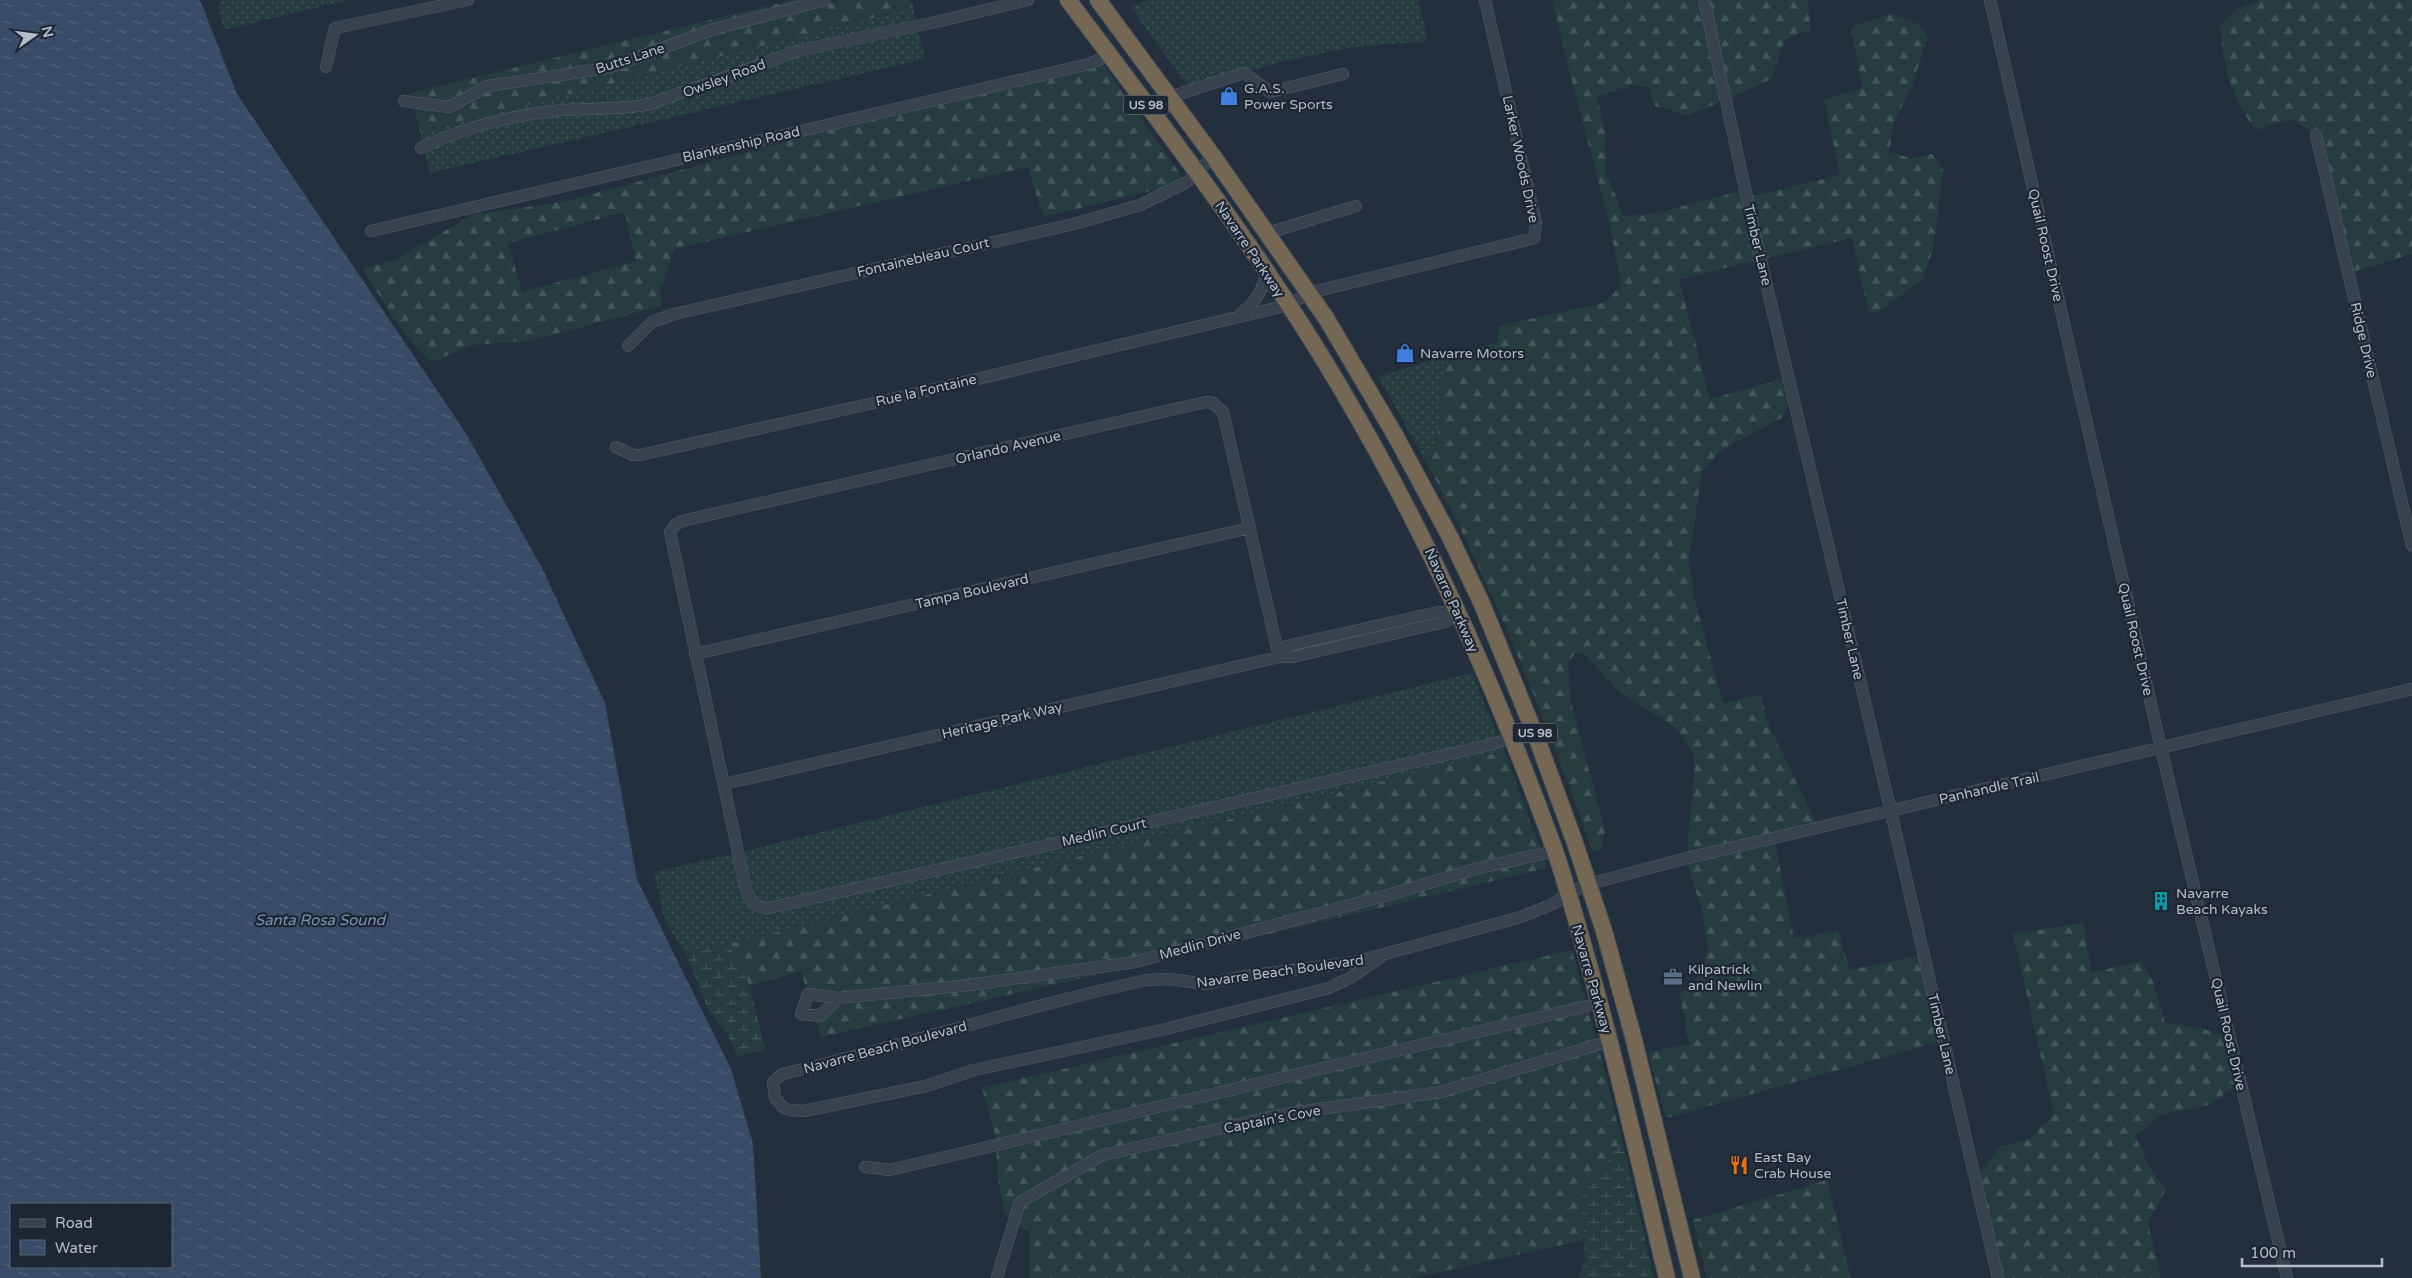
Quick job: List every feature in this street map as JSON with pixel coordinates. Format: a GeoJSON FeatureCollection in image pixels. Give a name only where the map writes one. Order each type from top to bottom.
{"type":"FeatureCollection","features":[{"type":"Feature","properties":{"kind":"highway","name":"Navarre Parkway"},"geometry":{"type":"LineString","coordinates":[[1068,0],[1196,171],[1289,305],[1340,387],[1385,467],[1427,546],[1458,612],[1511,738],[1555,851],[1600,1003],[1667,1278]]}},
{"type":"Feature","properties":{"kind":"highway","name":"Navarre Parkway"},"geometry":{"type":"LineString","coordinates":[[1098,0],[1213,156],[1309,293],[1395,435],[1450,536],[1496,635],[1562,805],[1589,884],[1633,1036],[1692,1278]]}},
{"type":"Feature","properties":{"kind":"highway"},"geometry":{"type":"LineString","coordinates":[[1450,536],[1460,571],[1461,600],[1458,612],[1477,619],[1482,624],[1542,768],[1562,805]]}},
{"type":"Feature","properties":{"kind":"street"},"geometry":{"type":"LineString","coordinates":[[326,67],[335,28],[468,0]]}},
{"type":"Feature","properties":{"kind":"street","name":"Butts Lane"},"geometry":{"type":"LineString","coordinates":[[404,101],[448,107],[488,86],[608,68],[714,29],[825,0]]}},
{"type":"Feature","properties":{"kind":"street","name":"Owsley Road"},"geometry":{"type":"LineString","coordinates":[[421,148],[447,135],[525,116],[562,110],[625,108],[650,104],[801,50],[936,22],[1028,0]]}},
{"type":"Feature","properties":{"kind":"street","name":"Larker Woods Drive"},"geometry":{"type":"LineString","coordinates":[[1309,293],[1536,236],[1536,223],[1485,0]]}},
{"type":"Feature","properties":{"kind":"street","name":"Timber Lane"},"geometry":{"type":"LineString","coordinates":[[1704,0],[1759,253],[1891,812],[1998,1278]]}},
{"type":"Feature","properties":{"kind":"street","name":"Quail Roost Drive"},"geometry":{"type":"LineString","coordinates":[[1990,0],[2161,748],[2286,1278]]}},
{"type":"Feature","properties":{"kind":"street","name":"Blankenship Road"},"geometry":{"type":"LineString","coordinates":[[371,231],[1079,66],[1110,55]]}},
{"type":"Feature","properties":{"kind":"street"},"geometry":{"type":"LineString","coordinates":[[1170,97],[1244,74],[1270,92],[1344,74]]}},
{"type":"Feature","properties":{"kind":"street","name":"Ridge Drive"},"geometry":{"type":"LineString","coordinates":[[2316,134],[2412,546]]}},
{"type":"Feature","properties":{"kind":"street","name":"Fontainebleau Court"},"geometry":{"type":"LineString","coordinates":[[628,346],[644,328],[663,317],[1074,224],[1121,211],[1160,196],[1187,182],[1213,156]]}},
{"type":"Feature","properties":{"kind":"street"},"geometry":{"type":"LineString","coordinates":[[1268,233],[1356,206]]}},
{"type":"Feature","properties":{"kind":"street","name":"Rue la Fontaine"},"geometry":{"type":"LineString","coordinates":[[1235,318],[1250,306],[1262,292],[1266,272]]}},
{"type":"Feature","properties":{"kind":"street","name":"Rue la Fontaine"},"geometry":{"type":"LineString","coordinates":[[616,447],[633,455],[640,455],[905,396],[1289,305],[1309,293]]}},
{"type":"Feature","properties":{"kind":"street","name":"Orlando Avenue"},"geometry":{"type":"LineString","coordinates":[[695,654],[670,538],[670,532],[674,526],[692,519],[1206,402],[1213,403],[1223,412],[1279,657]]}},
{"type":"Feature","properties":{"kind":"street","name":"Tampa Boulevard"},"geometry":{"type":"LineString","coordinates":[[695,654],[1250,528]]}},
{"type":"Feature","properties":{"kind":"street","name":"Heritage Park Way"},"geometry":{"type":"LineString","coordinates":[[724,784],[1279,657],[1292,657],[1445,622],[1458,612]]}},
{"type":"Feature","properties":{"kind":"street"},"geometry":{"type":"LineString","coordinates":[[695,654],[724,784]]}},
{"type":"Feature","properties":{"kind":"street","name":"Panhandle Trail"},"geometry":{"type":"LineString","coordinates":[[1381,957],[1521,918],[1555,903],[1568,893],[1589,884],[1687,858],[1891,812],[2412,689]]}},
{"type":"Feature","properties":{"kind":"street","name":"Medlin Court"},"geometry":{"type":"LineString","coordinates":[[724,784],[747,894],[755,905],[769,908],[1480,747],[1511,738]]}},
{"type":"Feature","properties":{"kind":"street","name":"Medlin Drive"},"geometry":{"type":"LineString","coordinates":[[838,998],[969,985],[1135,962],[1388,895],[1479,868],[1555,851]]}},
{"type":"Feature","properties":{"kind":"street","name":"Navarre Beach Boulevard"},"geometry":{"type":"LineString","coordinates":[[1381,957],[1350,978],[1329,988],[1166,1030],[974,1070],[926,1086],[804,1111],[790,1110],[775,1098],[773,1092],[772,1082],[782,1074],[859,1056],[1004,1014],[1130,984],[1160,979],[1206,984],[1244,976],[1330,967],[1381,957]]}},
{"type":"Feature","properties":{"kind":"street"},"geometry":{"type":"LineString","coordinates":[[865,1167],[890,1170],[1600,1003]]}},
{"type":"Feature","properties":{"kind":"street","name":"Captain's Cove"},"geometry":{"type":"LineString","coordinates":[[997,1277],[1020,1202],[1103,1155],[1284,1114],[1441,1092],[1610,1042]]}},
{"type":"Feature","properties":{"kind":"green space"},"geometry":{"type":"Polygon","coordinates":[[[221,0],[348,0],[224,30],[218,9],[221,0]]]}},
{"type":"Feature","properties":{"kind":"green space"},"geometry":{"type":"Polygon","coordinates":[[[792,0],[806,0],[607,63],[487,81],[448,102],[412,97],[411,93],[792,0]]]}},
{"type":"Feature","properties":{"kind":"green space"},"geometry":{"type":"Polygon","coordinates":[[[844,0],[911,0],[913,8],[420,132],[414,107],[447,111],[489,90],[609,72],[716,33],[844,0]]]}},
{"type":"Feature","properties":{"kind":"green space"},"geometry":{"type":"Polygon","coordinates":[[[1149,0],[1418,0],[1428,41],[1347,48],[1289,60],[1188,87],[1131,7],[1149,0]]]}},
{"type":"Feature","properties":{"kind":"green space"},"geometry":{"type":"Polygon","coordinates":[[[1552,0],[1698,0],[1721,102],[1688,115],[1655,106],[1648,87],[1630,85],[1597,97],[1605,132],[1606,172],[1624,216],[1654,214],[1740,191],[1755,261],[1679,279],[1710,399],[1783,379],[1789,402],[1783,417],[1720,451],[1702,471],[1689,557],[1694,597],[1723,703],[1760,695],[1770,728],[1817,824],[1687,853],[1695,760],[1689,746],[1673,726],[1620,692],[1583,653],[1575,653],[1568,664],[1571,702],[1605,832],[1601,850],[1593,852],[1556,751],[1495,602],[1424,458],[1433,449],[1438,431],[1445,357],[1498,342],[1498,326],[1606,302],[1621,285],[1608,218],[1552,0]]]}},
{"type":"Feature","properties":{"kind":"green space"},"geometry":{"type":"Polygon","coordinates":[[[1710,0],[1807,0],[1811,29],[1785,40],[1771,79],[1731,98],[1710,0]]]}},
{"type":"Feature","properties":{"kind":"green space"},"geometry":{"type":"Polygon","coordinates":[[[2261,0],[2412,0],[2412,254],[2353,272],[2320,129],[2311,131],[2291,119],[2255,130],[2246,116],[2234,92],[2226,69],[2220,26],[2237,9],[2261,0]]]}},
{"type":"Feature","properties":{"kind":"green space"},"geometry":{"type":"Polygon","coordinates":[[[913,8],[916,21],[649,99],[502,116],[446,131],[423,142],[420,132],[913,8]]]}},
{"type":"Feature","properties":{"kind":"green space"},"geometry":{"type":"Polygon","coordinates":[[[1890,14],[1918,24],[1928,37],[1912,86],[1894,122],[1889,152],[1911,158],[1932,154],[1943,170],[1934,246],[1922,280],[1878,312],[1869,314],[1852,238],[1766,258],[1751,191],[1753,196],[1840,175],[1824,100],[1863,88],[1851,30],[1856,25],[1890,14]]]}},
{"type":"Feature","properties":{"kind":"green space"},"geometry":{"type":"Polygon","coordinates":[[[918,31],[925,59],[430,173],[425,152],[449,140],[525,120],[562,115],[625,113],[802,55],[918,31]]]}},
{"type":"Feature","properties":{"kind":"green space"},"geometry":{"type":"Polygon","coordinates":[[[1102,63],[1183,178],[1167,187],[1043,217],[1028,167],[674,249],[660,292],[662,306],[527,341],[472,345],[432,362],[411,342],[402,330],[363,268],[395,260],[474,214],[563,202],[862,121],[1102,63]],[[625,212],[508,243],[522,292],[636,261],[625,212]]]}},
{"type":"Feature","properties":{"kind":"green space"},"geometry":{"type":"Polygon","coordinates":[[[1445,357],[1438,431],[1433,449],[1424,458],[1378,376],[1445,357]]]}},
{"type":"Feature","properties":{"kind":"green space"},"geometry":{"type":"Polygon","coordinates":[[[1472,673],[1498,737],[768,904],[756,896],[749,883],[744,851],[1472,673]]]}},
{"type":"Feature","properties":{"kind":"green space"},"geometry":{"type":"Polygon","coordinates":[[[1502,746],[1504,751],[686,954],[665,922],[654,872],[733,854],[738,883],[746,900],[751,907],[770,913],[1502,746]]]}},
{"type":"Feature","properties":{"kind":"green space"},"geometry":{"type":"Polygon","coordinates":[[[1504,751],[1541,850],[1135,957],[969,981],[840,993],[807,991],[801,971],[750,986],[728,944],[1504,751]]]}},
{"type":"Feature","properties":{"kind":"green space"},"geometry":{"type":"Polygon","coordinates":[[[1775,843],[1794,939],[1838,931],[1850,970],[1918,956],[1938,1042],[1666,1118],[1648,1053],[1689,1044],[1680,993],[1694,985],[1708,952],[1702,911],[1687,863],[1775,843]]]}},
{"type":"Feature","properties":{"kind":"green space"},"geometry":{"type":"Polygon","coordinates":[[[1544,859],[1547,868],[1148,963],[1480,873],[1544,859]]]}},
{"type":"Feature","properties":{"kind":"green space"},"geometry":{"type":"Polygon","coordinates":[[[2084,923],[2091,973],[2141,961],[2153,982],[2165,1023],[2201,1028],[2224,1036],[2235,1085],[2212,1104],[2161,1115],[2135,1136],[2150,1168],[2166,1189],[2148,1223],[2161,1278],[2003,1278],[1980,1174],[1999,1147],[2030,1139],[2054,1114],[2013,934],[2084,923]]]}},
{"type":"Feature","properties":{"kind":"green space"},"geometry":{"type":"Polygon","coordinates":[[[728,944],[750,986],[765,1050],[737,1056],[727,1034],[708,1010],[686,954],[728,944]]]}},
{"type":"Feature","properties":{"kind":"green space"},"geometry":{"type":"Polygon","coordinates":[[[1572,950],[1596,1040],[1440,1087],[1102,1151],[1018,1198],[1010,1217],[1004,1212],[997,1173],[996,1137],[982,1088],[1572,950]]]}},
{"type":"Feature","properties":{"kind":"green space"},"geometry":{"type":"Polygon","coordinates":[[[1132,967],[821,1037],[816,1020],[843,1003],[1132,967]]]}},
{"type":"Feature","properties":{"kind":"green space"},"geometry":{"type":"Polygon","coordinates":[[[1599,1050],[1624,1149],[1619,1146],[1582,1197],[1584,1240],[1413,1278],[1029,1278],[1029,1232],[1019,1224],[1025,1205],[1105,1160],[1284,1119],[1443,1096],[1599,1050]]]}},
{"type":"Feature","properties":{"kind":"green space"},"geometry":{"type":"Polygon","coordinates":[[[1618,1145],[1624,1149],[1654,1278],[1578,1278],[1585,1263],[1582,1197],[1618,1145]]]}},
{"type":"Feature","properties":{"kind":"green space"},"geometry":{"type":"Polygon","coordinates":[[[1827,1180],[1851,1278],[1707,1278],[1693,1220],[1827,1180]]]}},
{"type":"Feature","properties":{"kind":"water","name":"Santa Rosa Sound"},"geometry":{"type":"Polygon","coordinates":[[[0,0],[200,0],[237,94],[465,432],[541,566],[605,703],[637,879],[731,1069],[753,1144],[761,1278],[0,1278],[0,0]]]}},
{"type":"Feature","properties":{"kind":"place","name":"G.A.S. Power Sports"},"geometry":{"type":"Point","coordinates":[1229,96]}},
{"type":"Feature","properties":{"kind":"place","name":"Navarre Motors"},"geometry":{"type":"Point","coordinates":[1405,353]}},
{"type":"Feature","properties":{"kind":"place","name":"Navarre Beach Kayaks"},"geometry":{"type":"Point","coordinates":[2161,901]}},
{"type":"Feature","properties":{"kind":"place","name":"Kilpatrick and Newlin"},"geometry":{"type":"Point","coordinates":[1673,977]}},
{"type":"Feature","properties":{"kind":"place","name":"East Bay Crab House"},"geometry":{"type":"Point","coordinates":[1739,1165]}}]}
